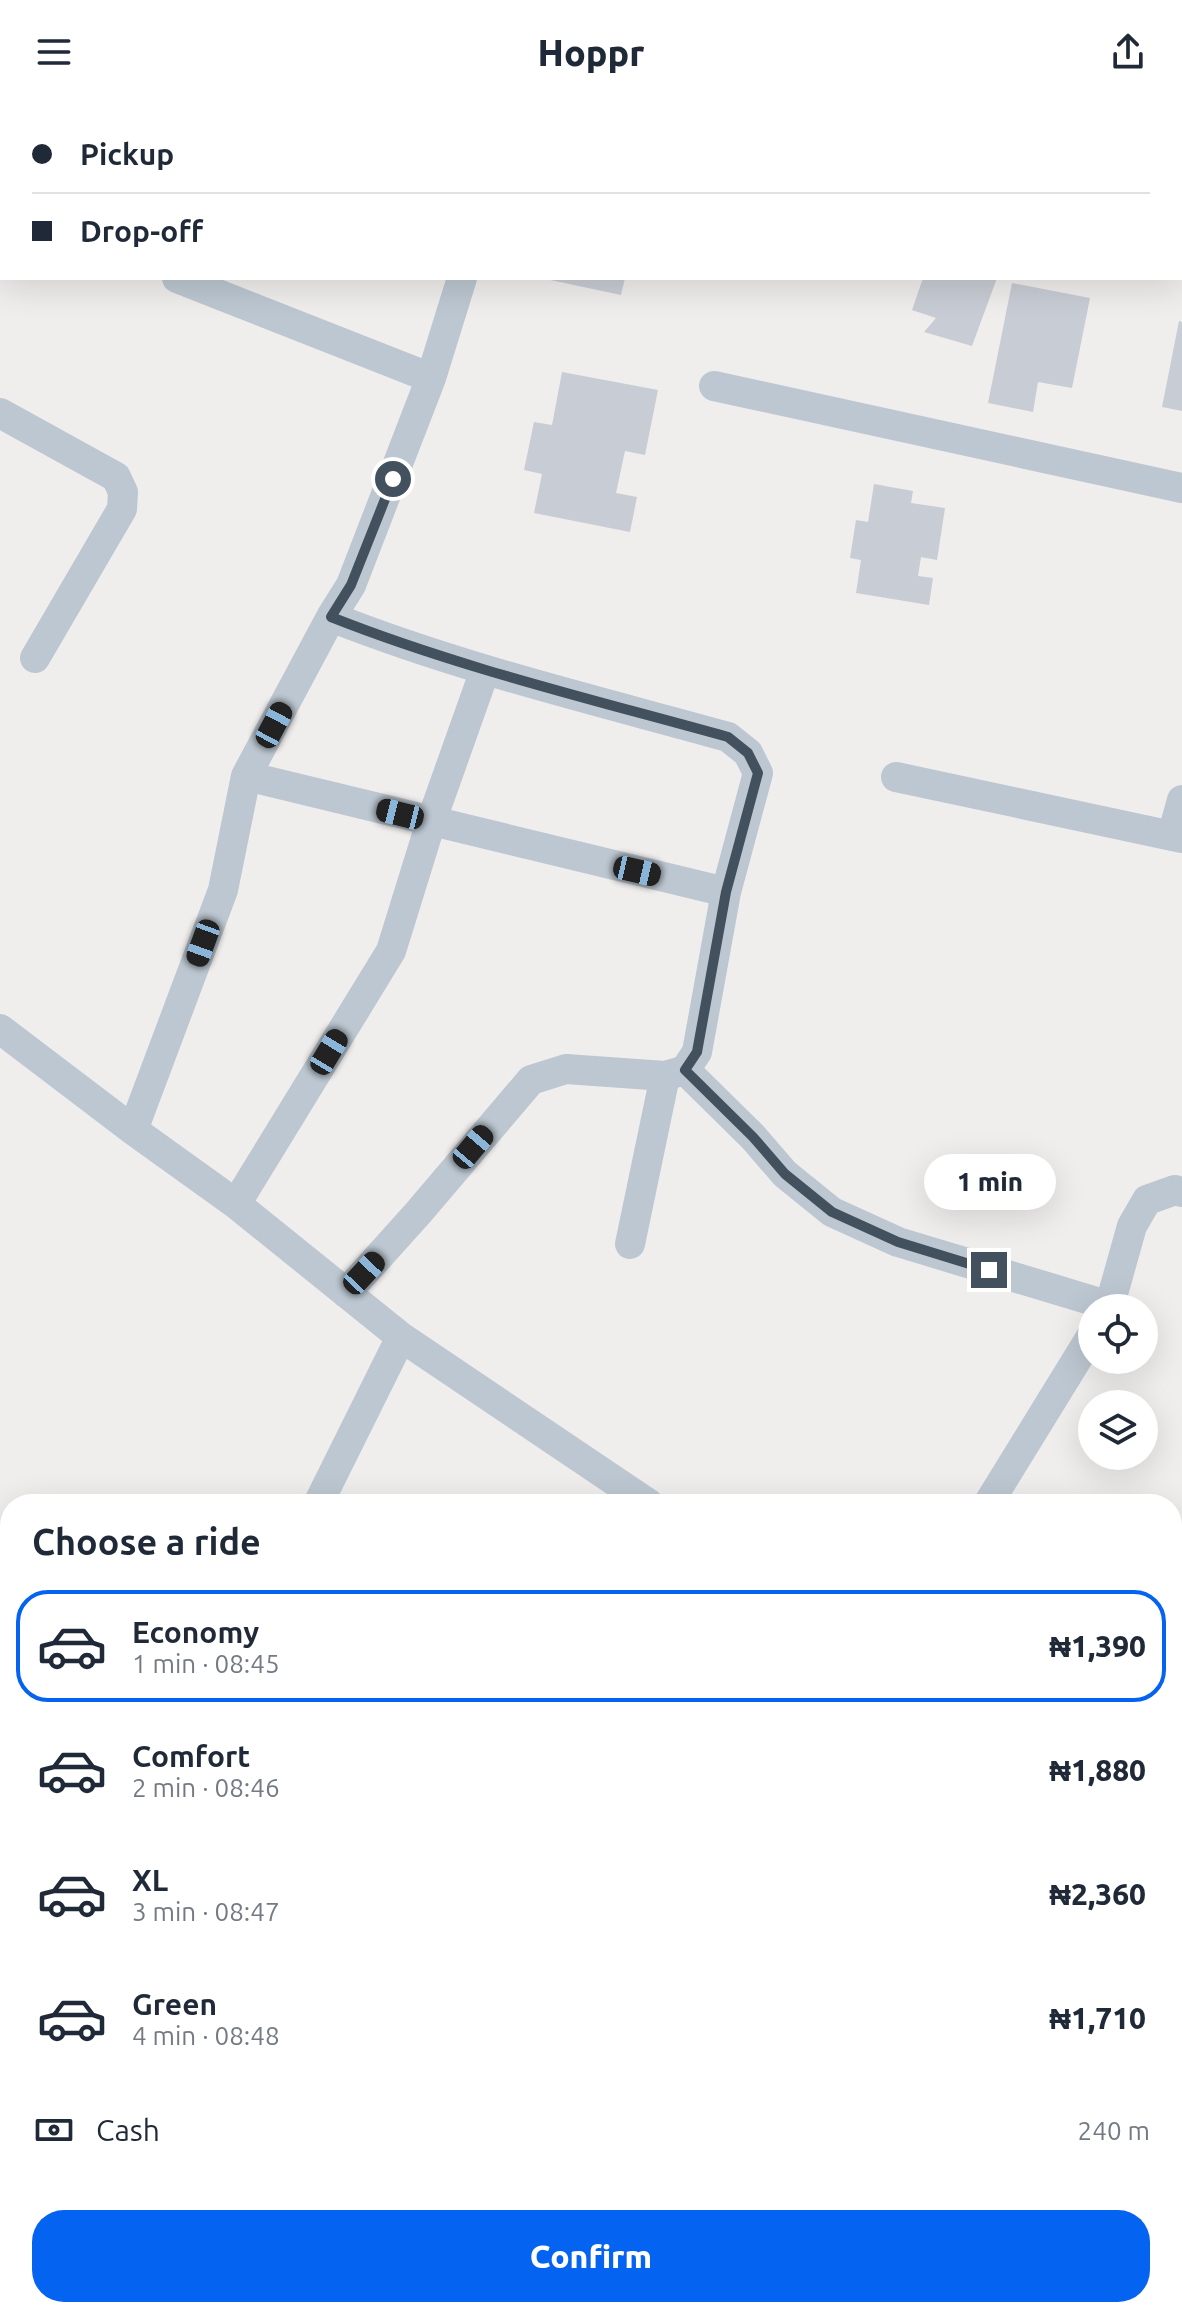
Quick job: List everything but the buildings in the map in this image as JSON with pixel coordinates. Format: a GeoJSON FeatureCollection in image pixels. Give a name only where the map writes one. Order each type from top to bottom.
{"type":"FeatureCollection","features":[{"type":"Feature","properties":{"kind":"street"},"geometry":{"type":"LineString","coordinates":[[182,280],[431,378]]}},
{"type":"Feature","properties":{"kind":"street"},"geometry":{"type":"LineString","coordinates":[[133,1130],[223,890],[246,776],[351,585],[431,378],[461,280]]}},
{"type":"Feature","properties":{"kind":"street"},"geometry":{"type":"LineString","coordinates":[[714,386],[1182,488]]}},
{"type":"Feature","properties":{"kind":"street"},"geometry":{"type":"LineString","coordinates":[[0,413],[116,477],[123,492],[122,509],[35,658]]}},
{"type":"Feature","properties":{"kind":"street"},"geometry":{"type":"LineString","coordinates":[[331,617],[386,639],[485,670],[728,737],[748,753],[758,773],[726,892],[697,1052],[675,1073],[630,1244]]}},
{"type":"Feature","properties":{"kind":"street"},"geometry":{"type":"LineString","coordinates":[[236,1204],[391,951],[431,822],[485,670]]}},
{"type":"Feature","properties":{"kind":"street"},"geometry":{"type":"LineString","coordinates":[[246,776],[726,892]]}},
{"type":"Feature","properties":{"kind":"street"},"geometry":{"type":"LineString","coordinates":[[896,777],[1177,837],[1182,800]]}},
{"type":"Feature","properties":{"kind":"street"},"geometry":{"type":"LineString","coordinates":[[0,1029],[236,1204],[401,1337],[634,1494]]}},
{"type":"Feature","properties":{"kind":"street"},"geometry":{"type":"LineString","coordinates":[[346,1293],[531,1080],[566,1069],[675,1073],[753,1137],[785,1174],[832,1212],[898,1242],[1078,1297]]}},
{"type":"Feature","properties":{"kind":"street"},"geometry":{"type":"LineString","coordinates":[[1113,1294],[1132,1226],[1147,1200],[1175,1190],[1182,1192]]}},
{"type":"Feature","properties":{"kind":"street"},"geometry":{"type":"LineString","coordinates":[[323,1494],[401,1337]]}},
{"type":"Feature","properties":{"kind":"street"},"geometry":{"type":"LineString","coordinates":[[994,1494],[1078,1358]]}},
{"type":"Feature","properties":{"kind":"route"},"geometry":{"type":"LineString","coordinates":[[393,479],[351,585],[331,617],[386,639],[485,670],[728,737],[748,753],[758,773],[726,892],[697,1052],[685,1070],[753,1137],[785,1174],[832,1212],[898,1242],[989,1270]]}}]}
